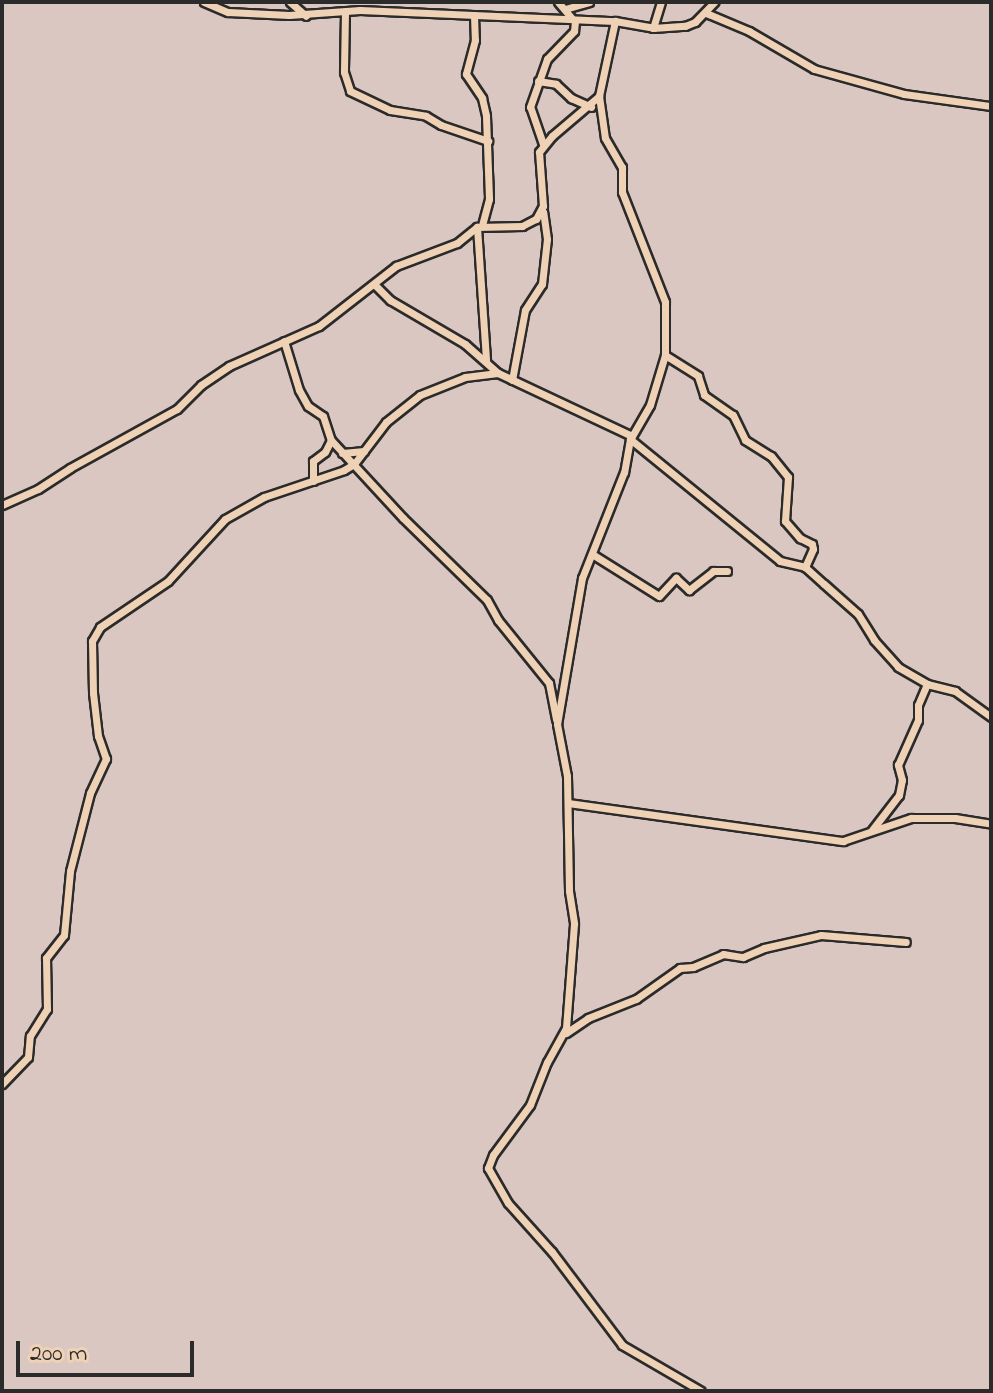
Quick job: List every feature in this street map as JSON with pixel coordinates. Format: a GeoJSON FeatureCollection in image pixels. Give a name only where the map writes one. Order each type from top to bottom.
{"type":"FeatureCollection","features":[{"type":"Feature","properties":{"kind":"street"},"geometry":{"type":"LineString","coordinates":[[204,2],[228,12],[306,16],[345,12],[431,13],[615,21],[653,28],[685,26],[706,13],[714,2]]}},
{"type":"Feature","properties":{"kind":"street"},"geometry":{"type":"LineString","coordinates":[[290,2],[306,16]]}},
{"type":"Feature","properties":{"kind":"street"},"geometry":{"type":"LineString","coordinates":[[431,13],[434,2]]}},
{"type":"Feature","properties":{"kind":"street"},"geometry":{"type":"LineString","coordinates":[[543,144],[530,111],[538,81],[547,59],[574,31],[574,20],[558,2]]}},
{"type":"Feature","properties":{"kind":"street"},"geometry":{"type":"LineString","coordinates":[[554,18],[558,2]]}},
{"type":"Feature","properties":{"kind":"street"},"geometry":{"type":"LineString","coordinates":[[565,9],[589,2]]}},
{"type":"Feature","properties":{"kind":"street"},"geometry":{"type":"LineString","coordinates":[[653,28],[661,2]]}},
{"type":"Feature","properties":{"kind":"street"},"geometry":{"type":"LineString","coordinates":[[345,12],[344,72],[350,91],[390,110],[426,116],[441,125],[488,141]]}},
{"type":"Feature","properties":{"kind":"street"},"geometry":{"type":"LineString","coordinates":[[706,13],[749,31],[814,69],[904,94],[991,106]]}},
{"type":"Feature","properties":{"kind":"street"},"geometry":{"type":"LineString","coordinates":[[474,15],[475,40],[466,74],[482,98],[488,141],[489,199],[480,227],[486,360]]}},
{"type":"Feature","properties":{"kind":"street"},"geometry":{"type":"LineString","coordinates":[[557,724],[577,600],[624,472],[631,438],[650,405],[665,355],[665,302],[622,192],[622,167],[605,138],[599,96],[615,21]]}},
{"type":"Feature","properties":{"kind":"street"},"geometry":{"type":"LineString","coordinates":[[538,81],[556,84],[571,98],[591,107]]}},
{"type":"Feature","properties":{"kind":"street"},"geometry":{"type":"LineString","coordinates":[[512,380],[525,310],[542,284],[547,239],[538,162],[543,144],[591,107],[599,96]]}},
{"type":"Feature","properties":{"kind":"street"},"geometry":{"type":"LineString","coordinates":[[2,505],[38,489],[177,409],[201,385],[229,366],[319,326],[396,266],[445,249],[480,227],[522,226],[543,212]]}},
{"type":"Feature","properties":{"kind":"street"},"geometry":{"type":"LineString","coordinates":[[374,284],[390,300],[446,331],[486,360],[498,373],[631,438],[780,561],[805,567],[858,614],[889,659],[927,684],[950,688],[991,717]]}},
{"type":"Feature","properties":{"kind":"street"},"geometry":{"type":"LineString","coordinates":[[284,341],[299,390],[308,406],[323,416],[331,440],[403,518],[487,600],[498,620],[549,683],[568,803],[569,891],[574,924],[565,1033]]}},
{"type":"Feature","properties":{"kind":"street"},"geometry":{"type":"LineString","coordinates":[[665,355],[698,376],[704,395],[732,414],[745,440],[771,456],[788,477],[785,521],[813,549],[805,567]]}},
{"type":"Feature","properties":{"kind":"street"},"geometry":{"type":"LineString","coordinates":[[2,1084],[28,1057],[30,1036],[47,1009],[46,958],[64,935],[70,871],[90,793],[106,759],[98,736],[93,693],[95,634],[113,615],[168,581],[225,519],[264,497],[354,464],[386,422],[420,395],[465,377],[498,373]]}},
{"type":"Feature","properties":{"kind":"street"},"geometry":{"type":"LineString","coordinates":[[313,481],[313,461],[325,452],[331,440]]}},
{"type":"Feature","properties":{"kind":"street"},"geometry":{"type":"LineString","coordinates":[[342,453],[364,451]]}},
{"type":"Feature","properties":{"kind":"street"},"geometry":{"type":"LineString","coordinates":[[592,554],[659,596],[676,578],[689,590],[713,571],[727,571]]}},
{"type":"Feature","properties":{"kind":"street"},"geometry":{"type":"LineString","coordinates":[[871,832],[899,795],[902,780],[898,765],[918,720],[918,705],[927,684]]}},
{"type":"Feature","properties":{"kind":"street"},"geometry":{"type":"LineString","coordinates":[[568,803],[827,840],[853,840],[888,823],[924,817],[991,824]]}},
{"type":"Feature","properties":{"kind":"street"},"geometry":{"type":"LineString","coordinates":[[701,1391],[622,1345],[547,1246],[508,1203],[489,1172],[493,1155],[530,1105],[547,1062],[565,1033],[588,1018],[636,999],[680,968],[693,967],[723,954],[743,957],[764,948],[821,935],[906,942]]}}]}
